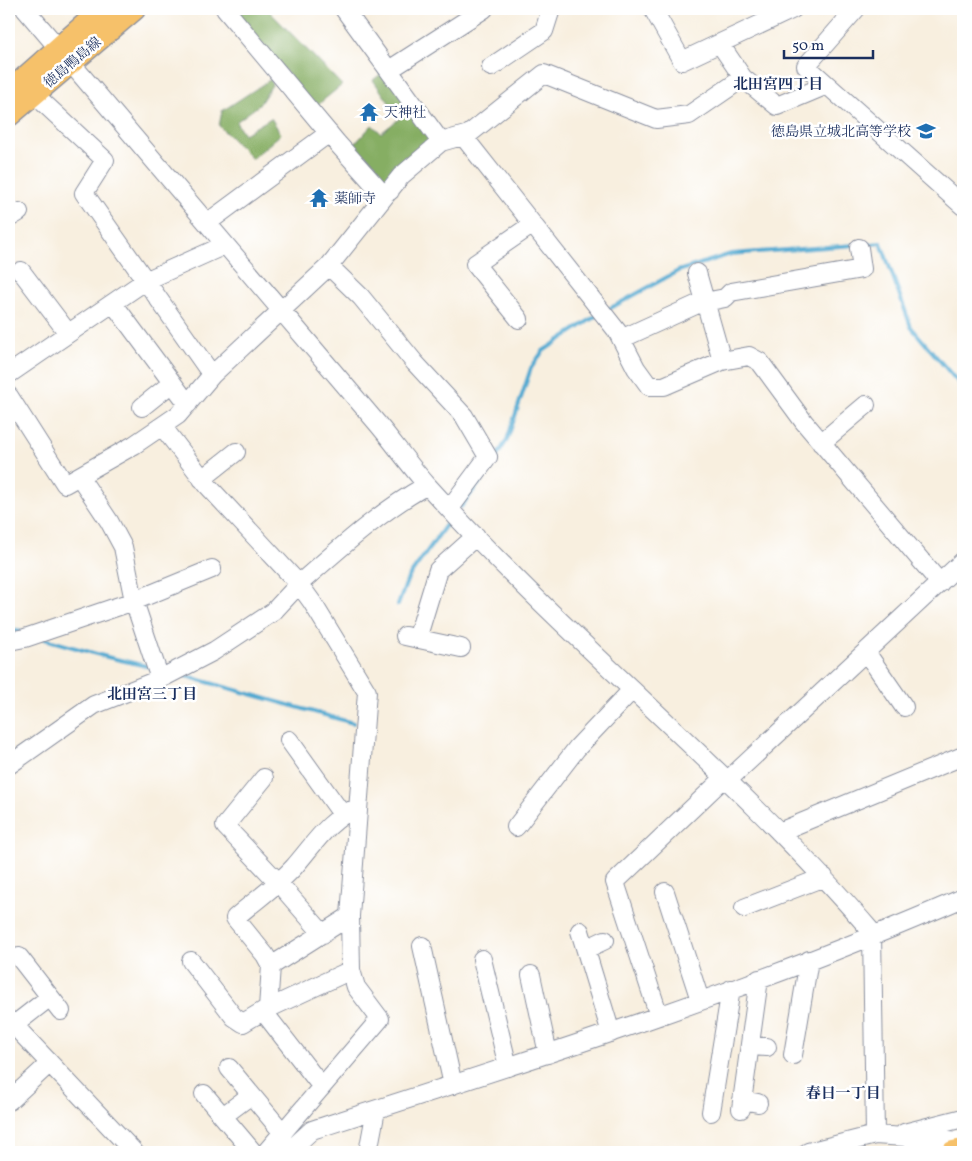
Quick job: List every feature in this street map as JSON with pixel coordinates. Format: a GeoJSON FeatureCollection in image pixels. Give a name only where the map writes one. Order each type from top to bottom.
{"type":"FeatureCollection","features":[{"type":"Feature","properties":{"kind":"main road","name":"徳島鴨島線"},"geometry":{"type":"LineString","coordinates":[[9,115],[34,94],[64,55],[104,9]]}},
{"type":"Feature","properties":{"kind":"main road","name":"徳島鴨島線"},"geometry":{"type":"LineString","coordinates":[[9,92],[134,9]]}},
{"type":"Feature","properties":{"kind":"main road"},"geometry":{"type":"LineString","coordinates":[[953,1152],[963,1150]]}},
{"type":"Feature","properties":{"kind":"street"},"geometry":{"type":"LineString","coordinates":[[25,9],[377,423],[426,485],[631,691],[824,877],[872,932],[875,1135],[868,1144],[846,1152]]}},
{"type":"Feature","properties":{"kind":"street"},"geometry":{"type":"LineString","coordinates":[[225,9],[381,192],[390,191]]}},
{"type":"Feature","properties":{"kind":"street"},"geometry":{"type":"LineString","coordinates":[[344,9],[441,142]]}},
{"type":"Feature","properties":{"kind":"street"},"geometry":{"type":"LineString","coordinates":[[389,70],[484,9]]}},
{"type":"Feature","properties":{"kind":"street"},"geometry":{"type":"LineString","coordinates":[[491,67],[544,31],[551,9]]}},
{"type":"Feature","properties":{"kind":"street"},"geometry":{"type":"LineString","coordinates":[[653,9],[682,61],[793,9]]}},
{"type":"Feature","properties":{"kind":"street"},"geometry":{"type":"LineString","coordinates":[[856,9],[806,66],[963,206]]}},
{"type":"Feature","properties":{"kind":"street"},"geometry":{"type":"LineString","coordinates":[[720,44],[743,78],[778,106],[827,85]]}},
{"type":"Feature","properties":{"kind":"street"},"geometry":{"type":"LineString","coordinates":[[9,396],[65,484],[134,445],[178,415],[212,375],[329,266],[401,176],[441,142],[469,134],[544,74],[656,119],[689,115],[743,78]]}},
{"type":"Feature","properties":{"kind":"street"},"geometry":{"type":"LineString","coordinates":[[34,94],[106,160],[84,193],[212,375]]}},
{"type":"Feature","properties":{"kind":"street"},"geometry":{"type":"LineString","coordinates":[[206,223],[329,133]]}},
{"type":"Feature","properties":{"kind":"street"},"geometry":{"type":"LineString","coordinates":[[463,136],[621,339],[636,368],[649,386],[664,386],[722,361],[749,356],[760,362],[821,442],[940,583]]}},
{"type":"Feature","properties":{"kind":"street"},"geometry":{"type":"LineString","coordinates":[[519,319],[476,264],[533,224]]}},
{"type":"Feature","properties":{"kind":"street"},"geometry":{"type":"LineString","coordinates":[[9,374],[146,281],[225,245]]}},
{"type":"Feature","properties":{"kind":"street"},"geometry":{"type":"LineString","coordinates":[[621,339],[704,303],[725,298],[731,292],[862,269],[859,248]]}},
{"type":"Feature","properties":{"kind":"street"},"geometry":{"type":"LineString","coordinates":[[329,266],[361,297],[408,356],[464,416],[488,457],[450,508]]}},
{"type":"Feature","properties":{"kind":"street"},"geometry":{"type":"LineString","coordinates":[[21,270],[68,333]]}},
{"type":"Feature","properties":{"kind":"street"},"geometry":{"type":"LineString","coordinates":[[697,273],[722,361]]}},
{"type":"Feature","properties":{"kind":"street"},"geometry":{"type":"LineString","coordinates":[[112,303],[188,404]]}},
{"type":"Feature","properties":{"kind":"street"},"geometry":{"type":"LineString","coordinates":[[142,408],[172,383]]}},
{"type":"Feature","properties":{"kind":"street"},"geometry":{"type":"LineString","coordinates":[[821,442],[866,405]]}},
{"type":"Feature","properties":{"kind":"street"},"geometry":{"type":"LineString","coordinates":[[162,426],[202,479],[299,584],[367,692],[350,916],[352,970],[356,987],[380,1018],[266,1152]]}},
{"type":"Feature","properties":{"kind":"street"},"geometry":{"type":"LineString","coordinates":[[202,479],[236,452]]}},
{"type":"Feature","properties":{"kind":"street"},"geometry":{"type":"LineString","coordinates":[[79,476],[109,520],[123,547],[134,601],[160,679]]}},
{"type":"Feature","properties":{"kind":"street"},"geometry":{"type":"LineString","coordinates":[[9,765],[94,705],[160,679],[214,651],[243,633],[273,612],[299,584],[367,524],[397,501],[426,485]]}},
{"type":"Feature","properties":{"kind":"street"},"geometry":{"type":"LineString","coordinates":[[461,648],[411,638],[438,570],[476,536]]}},
{"type":"Feature","properties":{"kind":"street"},"geometry":{"type":"LineString","coordinates":[[659,1016],[615,882],[940,583],[961,567]]}},
{"type":"Feature","properties":{"kind":"street"},"geometry":{"type":"LineString","coordinates":[[9,641],[24,638],[134,601],[212,568]]}},
{"type":"Feature","properties":{"kind":"street"},"geometry":{"type":"LineString","coordinates":[[866,652],[904,707]]}},
{"type":"Feature","properties":{"kind":"street"},"geometry":{"type":"LineString","coordinates":[[516,827],[576,748],[631,691]]}},
{"type":"Feature","properties":{"kind":"street"},"geometry":{"type":"LineString","coordinates":[[289,740],[342,814]]}},
{"type":"Feature","properties":{"kind":"street"},"geometry":{"type":"LineString","coordinates":[[779,832],[963,756]]}},
{"type":"Feature","properties":{"kind":"street"},"geometry":{"type":"LineString","coordinates":[[264,778],[225,826],[277,881],[323,934]]}},
{"type":"Feature","properties":{"kind":"street"},"geometry":{"type":"LineString","coordinates":[[322,1087],[266,1010],[271,966],[265,955],[235,918],[294,868],[305,851],[342,814],[358,807]]}},
{"type":"Feature","properties":{"kind":"street"},"geometry":{"type":"LineString","coordinates":[[744,908],[824,877]]}},
{"type":"Feature","properties":{"kind":"street"},"geometry":{"type":"LineString","coordinates":[[665,892],[700,1000]]}},
{"type":"Feature","properties":{"kind":"street"},"geometry":{"type":"LineString","coordinates":[[288,1152],[312,1130],[659,1016],[872,938],[963,898]]}},
{"type":"Feature","properties":{"kind":"street"},"geometry":{"type":"LineString","coordinates":[[271,966],[350,916]]}},
{"type":"Feature","properties":{"kind":"street"},"geometry":{"type":"LineString","coordinates":[[580,931],[611,1033]]}},
{"type":"Feature","properties":{"kind":"street"},"geometry":{"type":"LineString","coordinates":[[586,949],[605,940]]}},
{"type":"Feature","properties":{"kind":"street"},"geometry":{"type":"LineString","coordinates":[[422,946],[453,1085]]}},
{"type":"Feature","properties":{"kind":"street"},"geometry":{"type":"LineString","coordinates":[[19,958],[55,1004],[10,1025],[50,1063],[134,1152]]}},
{"type":"Feature","properties":{"kind":"street"},"geometry":{"type":"LineString","coordinates":[[482,959],[508,1067]]}},
{"type":"Feature","properties":{"kind":"street"},"geometry":{"type":"LineString","coordinates":[[793,1055],[809,960]]}},
{"type":"Feature","properties":{"kind":"street"},"geometry":{"type":"LineString","coordinates":[[191,961],[234,1017],[243,1023],[266,1010],[352,970]]}},
{"type":"Feature","properties":{"kind":"street"},"geometry":{"type":"LineString","coordinates":[[531,975],[548,1054]]}},
{"type":"Feature","properties":{"kind":"street"},"geometry":{"type":"LineString","coordinates":[[747,1104],[750,1046],[759,979]]}},
{"type":"Feature","properties":{"kind":"street"},"geometry":{"type":"LineString","coordinates":[[711,1112],[731,989]]}},
{"type":"Feature","properties":{"kind":"street"},"geometry":{"type":"LineString","coordinates":[[750,1046],[767,1047]]}},
{"type":"Feature","properties":{"kind":"street"},"geometry":{"type":"LineString","coordinates":[[9,1101],[50,1063]]}},
{"type":"Feature","properties":{"kind":"street"},"geometry":{"type":"LineString","coordinates":[[229,1068],[283,1133]]}},
{"type":"Feature","properties":{"kind":"street"},"geometry":{"type":"LineString","coordinates":[[204,1094],[253,1152]]}},
{"type":"Feature","properties":{"kind":"street"},"geometry":{"type":"LineString","coordinates":[[224,1116],[251,1095]]}},
{"type":"Feature","properties":{"kind":"street"},"geometry":{"type":"LineString","coordinates":[[368,1152],[376,1110]]}},
{"type":"Feature","properties":{"kind":"street"},"geometry":{"type":"LineString","coordinates":[[894,1136],[910,1130],[963,1118]]}},
{"type":"Feature","properties":{"kind":"street"},"geometry":{"type":"LineString","coordinates":[[808,1152],[875,1135],[963,1142]]}},
{"type":"Feature","properties":{"kind":"green space"},"geometry":{"type":"Polygon","coordinates":[[[233,9],[267,9],[342,85],[315,107],[233,9]]]}},
{"type":"Feature","properties":{"kind":"green space"},"geometry":{"type":"Polygon","coordinates":[[[386,70],[436,143],[384,185],[350,149],[372,125],[381,133],[400,118],[373,80],[386,70]]]}},
{"type":"Feature","properties":{"kind":"green space"},"geometry":{"type":"Polygon","coordinates":[[[271,79],[272,85],[259,105],[236,122],[244,134],[271,118],[281,134],[252,159],[219,126],[222,111],[271,79]]]}},
{"type":"Feature","properties":{"kind":"waterway"},"geometry":{"type":"LineString","coordinates":[[862,245],[881,243],[911,327],[963,388]]}},
{"type":"Feature","properties":{"kind":"waterway"},"geometry":{"type":"LineString","coordinates":[[607,310],[678,271],[731,254],[855,245]]}},
{"type":"Feature","properties":{"kind":"waterway"},"geometry":{"type":"LineString","coordinates":[[494,461],[507,440],[531,368],[543,351],[599,314]]}},
{"type":"Feature","properties":{"kind":"waterway"},"geometry":{"type":"LineString","coordinates":[[461,507],[484,477]]}},
{"type":"Feature","properties":{"kind":"waterway"},"geometry":{"type":"LineString","coordinates":[[398,605],[408,578],[451,518]]}},
{"type":"Feature","properties":{"kind":"waterway"},"geometry":{"type":"LineString","coordinates":[[9,629],[21,632]]}},
{"type":"Feature","properties":{"kind":"waterway"},"geometry":{"type":"LineString","coordinates":[[45,639],[107,657],[151,667]]}},
{"type":"Feature","properties":{"kind":"waterway"},"geometry":{"type":"LineString","coordinates":[[182,675],[353,723]]}},
{"type":"Feature","properties":{"kind":"place","name":"天神社"},"geometry":{"type":"Point","coordinates":[369,112]}},
{"type":"Feature","properties":{"kind":"place","name":"徳島県立城北高等学校"},"geometry":{"type":"Point","coordinates":[926,131]}},
{"type":"Feature","properties":{"kind":"place","name":"薬師寺"},"geometry":{"type":"Point","coordinates":[319,198]}},
{"type":"Feature","properties":{"kind":"district","name":"北田宮四丁目"},"geometry":{"type":"Point","coordinates":[778,84]}},
{"type":"Feature","properties":{"kind":"district","name":"北田宮三丁目"},"geometry":{"type":"Point","coordinates":[152,694]}},
{"type":"Feature","properties":{"kind":"district","name":"春日一丁目"},"geometry":{"type":"Point","coordinates":[843,1093]}}]}
